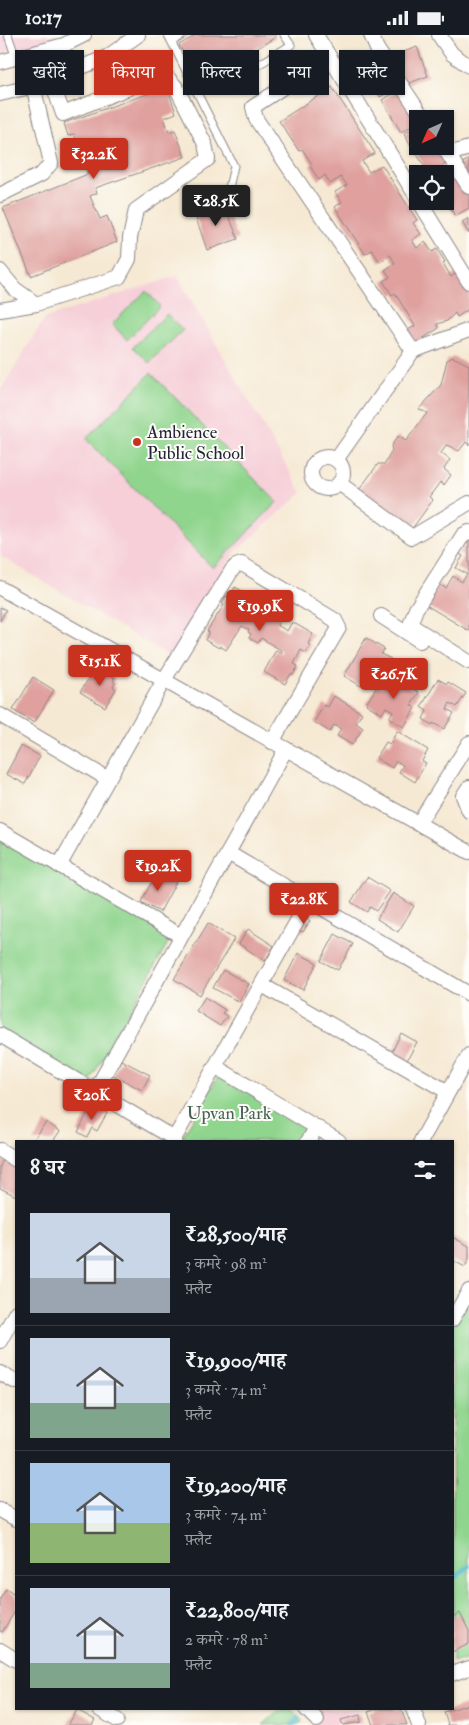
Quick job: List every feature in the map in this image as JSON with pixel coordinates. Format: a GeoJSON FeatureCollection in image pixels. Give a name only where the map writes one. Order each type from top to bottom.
{"type":"FeatureCollection","features":[{"type":"Feature","properties":{"kind":"street"},"geometry":{"type":"LineString","coordinates":[[46,50],[64,45],[84,35]]}},
{"type":"Feature","properties":{"kind":"street"},"geometry":{"type":"LineString","coordinates":[[84,66],[107,57],[138,35]]}},
{"type":"Feature","properties":{"kind":"street"},"geometry":{"type":"LineString","coordinates":[[316,35],[325,50]]}},
{"type":"Feature","properties":{"kind":"street"},"geometry":{"type":"LineString","coordinates":[[371,35],[377,49],[418,110]]}},
{"type":"Feature","properties":{"kind":"street"},"geometry":{"type":"LineString","coordinates":[[439,35],[452,54],[469,66]]}},
{"type":"Feature","properties":{"kind":"street"},"geometry":{"type":"LineString","coordinates":[[329,57],[409,186]]}},
{"type":"Feature","properties":{"kind":"street"},"geometry":{"type":"LineString","coordinates":[[0,62],[15,58]]}},
{"type":"Feature","properties":{"kind":"street"},"geometry":{"type":"LineString","coordinates":[[0,310],[36,304],[119,277],[129,259],[130,238],[136,210],[208,159],[206,144],[176,87],[168,79],[156,77],[63,114],[56,95]]}},
{"type":"Feature","properties":{"kind":"street"},"geometry":{"type":"LineString","coordinates":[[0,94],[15,90]]}},
{"type":"Feature","properties":{"kind":"street"},"geometry":{"type":"LineString","coordinates":[[0,195],[42,174],[51,163],[36,95]]}},
{"type":"Feature","properties":{"kind":"street"},"geometry":{"type":"LineString","coordinates":[[271,95],[253,107],[256,119],[414,351]]}},
{"type":"Feature","properties":{"kind":"street"},"geometry":{"type":"LineString","coordinates":[[454,149],[469,148]]}},
{"type":"Feature","properties":{"kind":"street"},"geometry":{"type":"LineString","coordinates":[[449,155],[469,187]]}},
{"type":"Feature","properties":{"kind":"street"},"geometry":{"type":"LineString","coordinates":[[424,210],[469,282]]}},
{"type":"Feature","properties":{"kind":"street"},"geometry":{"type":"LineString","coordinates":[[0,271],[15,289],[36,304]]}},
{"type":"Feature","properties":{"kind":"street"},"geometry":{"type":"LineString","coordinates":[[336,460],[414,351],[469,330]]}},
{"type":"Feature","properties":{"kind":"street"},"geometry":{"type":"LineString","coordinates":[[326,457],[336,460],[340,464],[343,473],[339,483],[330,489],[320,488],[313,481],[311,475],[311,470],[316,461],[326,457]]}},
{"type":"Feature","properties":{"kind":"street"},"geometry":{"type":"LineString","coordinates":[[339,483],[412,537],[469,503]]}},
{"type":"Feature","properties":{"kind":"street"},"geometry":{"type":"LineString","coordinates":[[469,532],[463,535],[416,609],[411,622],[412,626],[469,662]]}},
{"type":"Feature","properties":{"kind":"street"},"geometry":{"type":"LineString","coordinates":[[59,866],[164,680],[236,566],[242,565],[335,620],[339,628],[272,742]]}},
{"type":"Feature","properties":{"kind":"street"},"geometry":{"type":"LineString","coordinates":[[0,588],[469,853]]}},
{"type":"Feature","properties":{"kind":"street"},"geometry":{"type":"LineString","coordinates":[[381,617],[469,672]]}},
{"type":"Feature","properties":{"kind":"street"},"geometry":{"type":"LineString","coordinates":[[0,715],[108,779]]}},
{"type":"Feature","properties":{"kind":"street"},"geometry":{"type":"LineString","coordinates":[[418,824],[469,743]]}},
{"type":"Feature","properties":{"kind":"street"},"geometry":{"type":"LineString","coordinates":[[95,1091],[286,749]]}},
{"type":"Feature","properties":{"kind":"street"},"geometry":{"type":"LineString","coordinates":[[469,787],[463,796],[469,811]]}},
{"type":"Feature","properties":{"kind":"street"},"geometry":{"type":"LineString","coordinates":[[0,831],[181,936]]}},
{"type":"Feature","properties":{"kind":"street"},"geometry":{"type":"LineString","coordinates":[[228,853],[469,994]]}},
{"type":"Feature","properties":{"kind":"street"},"geometry":{"type":"LineString","coordinates":[[0,1035],[174,1140],[309,900]]}},
{"type":"Feature","properties":{"kind":"street"},"geometry":{"type":"LineString","coordinates":[[262,985],[448,1092]]}},
{"type":"Feature","properties":{"kind":"street"},"geometry":{"type":"LineString","coordinates":[[422,1140],[469,1055]]}},
{"type":"Feature","properties":{"kind":"street"},"geometry":{"type":"LineString","coordinates":[[216,1067],[337,1140]]}},
{"type":"Feature","properties":{"kind":"street"},"geometry":{"type":"LineString","coordinates":[[309,1140],[316,1127]]}},
{"type":"Feature","properties":{"kind":"street"},"geometry":{"type":"LineString","coordinates":[[0,1150],[15,1159]]}},
{"type":"Feature","properties":{"kind":"street"},"geometry":{"type":"LineString","coordinates":[[454,1315],[461,1297]]}},
{"type":"Feature","properties":{"kind":"street"},"geometry":{"type":"LineString","coordinates":[[0,1341],[15,1314]]}},
{"type":"Feature","properties":{"kind":"street"},"geometry":{"type":"LineString","coordinates":[[0,1373],[15,1381]]}},
{"type":"Feature","properties":{"kind":"street"},"geometry":{"type":"LineString","coordinates":[[0,1510],[15,1518]]}},
{"type":"Feature","properties":{"kind":"street"},"geometry":{"type":"LineString","coordinates":[[0,1650],[15,1659]]}},
{"type":"Feature","properties":{"kind":"street"},"geometry":{"type":"LineString","coordinates":[[454,1673],[469,1668]]}},
{"type":"Feature","properties":{"kind":"street"},"geometry":{"type":"LineString","coordinates":[[101,1710],[119,1718]]}},
{"type":"Feature","properties":{"kind":"street"},"geometry":{"type":"LineString","coordinates":[[307,1710],[314,1722]]}},
{"type":"Feature","properties":{"kind":"street"},"geometry":{"type":"LineString","coordinates":[[413,1710],[419,1725]]}},
{"type":"Feature","properties":{"kind":"lane"},"geometry":{"type":"LineString","coordinates":[[8,35],[17,50]]}},
{"type":"Feature","properties":{"kind":"lane"},"geometry":{"type":"LineString","coordinates":[[183,35],[170,39],[234,166],[225,205]]}},
{"type":"Feature","properties":{"kind":"lane"},"geometry":{"type":"LineString","coordinates":[[259,64],[291,45],[284,35]]}},
{"type":"Feature","properties":{"kind":"shaded area"},"geometry":{"type":"Polygon","coordinates":[[[0,35],[58,35],[0,55],[0,35]]]}},
{"type":"Feature","properties":{"kind":"shaded area","name":"Ambience Public School"},"geometry":{"type":"Polygon","coordinates":[[[177,276],[302,493],[235,552],[171,657],[0,556],[0,391],[45,318],[177,276]]]}},
{"type":"Feature","properties":{"kind":"shaded area"},"geometry":{"type":"Polygon","coordinates":[[[315,1710],[358,1710],[363,1725],[312,1725],[317,1719],[315,1710]]]}},
{"type":"Feature","properties":{"kind":"green space"},"geometry":{"type":"Polygon","coordinates":[[[146,291],[160,306],[127,340],[112,324],[146,291]]]}},
{"type":"Feature","properties":{"kind":"green space"},"geometry":{"type":"Polygon","coordinates":[[[167,314],[183,330],[149,363],[133,347],[167,314]]]}},
{"type":"Feature","properties":{"kind":"green space","name":"Ambience Public School"},"geometry":{"type":"Polygon","coordinates":[[[151,373],[277,502],[213,568],[86,439],[151,373]]]}},
{"type":"Feature","properties":{"kind":"green space"},"geometry":{"type":"Polygon","coordinates":[[[0,837],[172,936],[89,1083],[0,1030],[0,837]]]}},
{"type":"Feature","properties":{"kind":"green space","name":"Upvan Park"},"geometry":{"type":"Polygon","coordinates":[[[219,1074],[307,1126],[299,1140],[181,1140],[219,1074]]]}},
{"type":"Feature","properties":{"kind":"green space"},"geometry":{"type":"Polygon","coordinates":[[[469,1295],[469,1658],[454,1662],[454,1320],[469,1295]]]}},
{"type":"Feature","properties":{"kind":"green space"},"geometry":{"type":"Polygon","coordinates":[[[280,1710],[292,1710],[302,1721],[299,1725],[263,1725],[280,1710]]]}},
{"type":"Feature","properties":{"kind":"building"},"geometry":{"type":"Polygon","coordinates":[[[196,35],[275,35],[276,37],[254,50],[183,50],[183,52],[179,45],[196,35]]]}},
{"type":"Feature","properties":{"kind":"building"},"geometry":{"type":"Polygon","coordinates":[[[417,47],[428,76],[405,85],[405,52],[417,47]]]}},
{"type":"Feature","properties":{"kind":"building"},"geometry":{"type":"Polygon","coordinates":[[[332,87],[375,153],[362,161],[369,172],[382,165],[417,220],[413,223],[421,234],[412,240],[417,248],[425,242],[432,252],[437,249],[451,277],[458,272],[469,289],[469,309],[457,317],[455,313],[447,321],[437,324],[439,328],[416,343],[408,330],[415,326],[395,293],[392,295],[383,281],[390,277],[385,270],[395,263],[390,255],[380,262],[372,250],[365,254],[335,207],[342,202],[335,192],[347,185],[341,177],[330,184],[325,175],[319,180],[310,166],[312,164],[302,149],[299,151],[279,121],[320,95],[329,95],[329,89],[332,87]]]}},
{"type":"Feature","properties":{"kind":"building"},"geometry":{"type":"Polygon","coordinates":[[[144,95],[170,95],[176,113],[164,118],[169,132],[175,130],[185,157],[95,188],[97,193],[90,196],[100,219],[107,216],[117,242],[31,276],[3,208],[88,174],[74,134],[68,136],[64,123],[144,95]]]}},
{"type":"Feature","properties":{"kind":"building"},"geometry":{"type":"Polygon","coordinates":[[[391,95],[404,95],[413,110],[409,110],[409,128],[401,132],[382,100],[391,95]]]}},
{"type":"Feature","properties":{"kind":"building"},"geometry":{"type":"Polygon","coordinates":[[[409,130],[409,143],[404,133],[409,130]]]}},
{"type":"Feature","properties":{"kind":"building"},"geometry":{"type":"Polygon","coordinates":[[[417,155],[445,155],[449,162],[444,165],[424,165],[417,155]]]}},
{"type":"Feature","properties":{"kind":"building"},"geometry":{"type":"Polygon","coordinates":[[[469,159],[469,184],[458,166],[469,159]]]}},
{"type":"Feature","properties":{"kind":"building"},"geometry":{"type":"Polygon","coordinates":[[[454,169],[469,196],[469,208],[455,216],[451,210],[454,210],[454,169]]]}},
{"type":"Feature","properties":{"kind":"building"},"geometry":{"type":"Polygon","coordinates":[[[225,205],[238,239],[207,250],[195,215],[225,205]]]}},
{"type":"Feature","properties":{"kind":"building"},"geometry":{"type":"Polygon","coordinates":[[[469,218],[469,234],[462,222],[469,218]]]}},
{"type":"Feature","properties":{"kind":"building"},"geometry":{"type":"Polygon","coordinates":[[[453,357],[469,365],[469,445],[466,442],[459,451],[447,445],[441,453],[450,460],[444,469],[451,475],[444,485],[440,482],[429,497],[433,500],[411,530],[359,490],[378,464],[385,464],[392,450],[391,446],[398,436],[406,441],[427,413],[419,409],[441,385],[447,360],[453,357]]]}},
{"type":"Feature","properties":{"kind":"building"},"geometry":{"type":"Polygon","coordinates":[[[469,536],[469,631],[426,605],[439,584],[446,588],[453,576],[462,582],[467,574],[456,568],[463,556],[459,553],[469,536]]]}},
{"type":"Feature","properties":{"kind":"building"},"geometry":{"type":"Polygon","coordinates":[[[235,587],[255,598],[250,606],[257,610],[263,600],[284,612],[277,625],[287,631],[292,622],[313,634],[308,644],[311,645],[306,653],[301,650],[294,664],[298,666],[285,684],[264,672],[276,650],[281,653],[282,651],[261,638],[258,643],[249,638],[251,634],[248,632],[249,630],[242,626],[226,650],[205,640],[209,632],[207,631],[224,605],[222,604],[226,596],[229,597],[235,587]]]}},
{"type":"Feature","properties":{"kind":"building"},"geometry":{"type":"Polygon","coordinates":[[[0,607],[6,610],[0,621],[0,607]]]}},
{"type":"Feature","properties":{"kind":"building"},"geometry":{"type":"Polygon","coordinates":[[[366,638],[384,649],[381,654],[391,659],[374,687],[364,681],[361,686],[344,676],[366,638]]]}},
{"type":"Feature","properties":{"kind":"building"},"geometry":{"type":"Polygon","coordinates":[[[96,667],[115,678],[113,687],[116,689],[105,707],[80,692],[96,667]]]}},
{"type":"Feature","properties":{"kind":"building"},"geometry":{"type":"Polygon","coordinates":[[[390,676],[419,692],[411,705],[415,708],[404,727],[389,718],[393,711],[386,707],[382,714],[366,704],[378,685],[382,687],[390,676]]]}},
{"type":"Feature","properties":{"kind":"building"},"geometry":{"type":"Polygon","coordinates":[[[33,677],[54,690],[34,723],[13,710],[33,677]]]}},
{"type":"Feature","properties":{"kind":"building"},"geometry":{"type":"Polygon","coordinates":[[[438,679],[447,684],[448,682],[466,693],[457,707],[450,703],[447,709],[454,713],[444,729],[433,723],[432,725],[423,719],[427,711],[421,707],[438,679]]]}},
{"type":"Feature","properties":{"kind":"building"},"geometry":{"type":"Polygon","coordinates":[[[334,696],[362,713],[356,723],[363,728],[352,745],[337,736],[341,729],[334,725],[330,732],[314,722],[324,705],[328,707],[334,696]]]}},
{"type":"Feature","properties":{"kind":"building"},"geometry":{"type":"Polygon","coordinates":[[[397,731],[428,750],[422,761],[426,763],[415,782],[399,772],[403,765],[396,761],[392,768],[376,758],[386,742],[390,744],[397,731]]]}},
{"type":"Feature","properties":{"kind":"building"},"geometry":{"type":"Polygon","coordinates":[[[21,746],[40,756],[25,784],[6,774],[21,746]]]}},
{"type":"Feature","properties":{"kind":"building"},"geometry":{"type":"Polygon","coordinates":[[[157,872],[176,882],[160,912],[141,902],[157,872]]]}},
{"type":"Feature","properties":{"kind":"building"},"geometry":{"type":"Polygon","coordinates":[[[367,877],[390,891],[376,911],[370,907],[367,912],[351,902],[367,877]]]}},
{"type":"Feature","properties":{"kind":"building"},"geometry":{"type":"Polygon","coordinates":[[[393,893],[414,906],[398,932],[377,919],[393,893]]]}},
{"type":"Feature","properties":{"kind":"building"},"geometry":{"type":"Polygon","coordinates":[[[305,918],[310,921],[303,932],[298,930],[305,918]]]}},
{"type":"Feature","properties":{"kind":"building"},"geometry":{"type":"Polygon","coordinates":[[[208,923],[234,939],[200,995],[174,979],[208,923]]]}},
{"type":"Feature","properties":{"kind":"building"},"geometry":{"type":"Polygon","coordinates":[[[248,929],[274,946],[265,961],[239,944],[248,929]]]}},
{"type":"Feature","properties":{"kind":"building"},"geometry":{"type":"Polygon","coordinates":[[[335,934],[353,944],[338,970],[321,961],[335,934]]]}},
{"type":"Feature","properties":{"kind":"building"},"geometry":{"type":"Polygon","coordinates":[[[298,953],[317,963],[303,990],[284,980],[298,953]]]}},
{"type":"Feature","properties":{"kind":"building"},"geometry":{"type":"Polygon","coordinates":[[[223,970],[249,984],[239,1002],[213,988],[223,970]]]}},
{"type":"Feature","properties":{"kind":"building"},"geometry":{"type":"Polygon","coordinates":[[[205,997],[225,1010],[222,1013],[227,1016],[220,1026],[196,1011],[205,997]]]}},
{"type":"Feature","properties":{"kind":"building"},"geometry":{"type":"Polygon","coordinates":[[[401,1033],[417,1042],[406,1062],[391,1054],[401,1033]]]}},
{"type":"Feature","properties":{"kind":"building"},"geometry":{"type":"Polygon","coordinates":[[[121,1060],[150,1075],[142,1090],[113,1075],[121,1060]]]}},
{"type":"Feature","properties":{"kind":"building"},"geometry":{"type":"Polygon","coordinates":[[[92,1105],[107,1113],[97,1131],[92,1128],[87,1137],[78,1132],[92,1105]]]}},
{"type":"Feature","properties":{"kind":"building"},"geometry":{"type":"Polygon","coordinates":[[[46,1122],[60,1131],[54,1140],[34,1140],[46,1122]]]}},
{"type":"Feature","properties":{"kind":"building"},"geometry":{"type":"Polygon","coordinates":[[[3,1160],[15,1166],[15,1196],[0,1188],[0,1166],[3,1160]]]}},
{"type":"Feature","properties":{"kind":"building"},"geometry":{"type":"Polygon","coordinates":[[[454,1238],[469,1246],[469,1259],[465,1267],[454,1261],[454,1238]]]}},
{"type":"Feature","properties":{"kind":"building"},"geometry":{"type":"Polygon","coordinates":[[[6,1589],[15,1595],[15,1612],[2,1632],[0,1631],[0,1599],[6,1589]]]}},
{"type":"Feature","properties":{"kind":"building"},"geometry":{"type":"Polygon","coordinates":[[[460,1613],[469,1631],[469,1644],[454,1651],[454,1616],[460,1613]]]}},
{"type":"Feature","properties":{"kind":"building"},"geometry":{"type":"Polygon","coordinates":[[[469,1704],[469,1723],[464,1725],[448,1725],[444,1712],[469,1704]]]}},
{"type":"Feature","properties":{"kind":"building"},"geometry":{"type":"Polygon","coordinates":[[[77,1710],[95,1720],[92,1725],[68,1725],[77,1710]]]}},
{"type":"Feature","properties":{"kind":"building"},"geometry":{"type":"Polygon","coordinates":[[[374,1710],[401,1710],[407,1725],[373,1725],[368,1712],[374,1710]]]}},
{"type":"Feature","properties":{"kind":"building"},"geometry":{"type":"Polygon","coordinates":[[[360,1715],[361,1722],[343,1725],[341,1720],[360,1715]]]}},
{"type":"Feature","properties":{"kind":"waterway"},"geometry":{"type":"LineString","coordinates":[[454,1578],[469,1566]]}},
{"type":"Feature","properties":{"kind":"waterway"},"geometry":{"type":"LineString","coordinates":[[292,1725],[299,1718]]}},
{"type":"Feature","properties":{"kind":"place","name":"Ambience Public School"},"geometry":{"type":"Point","coordinates":[137,442]}}]}
